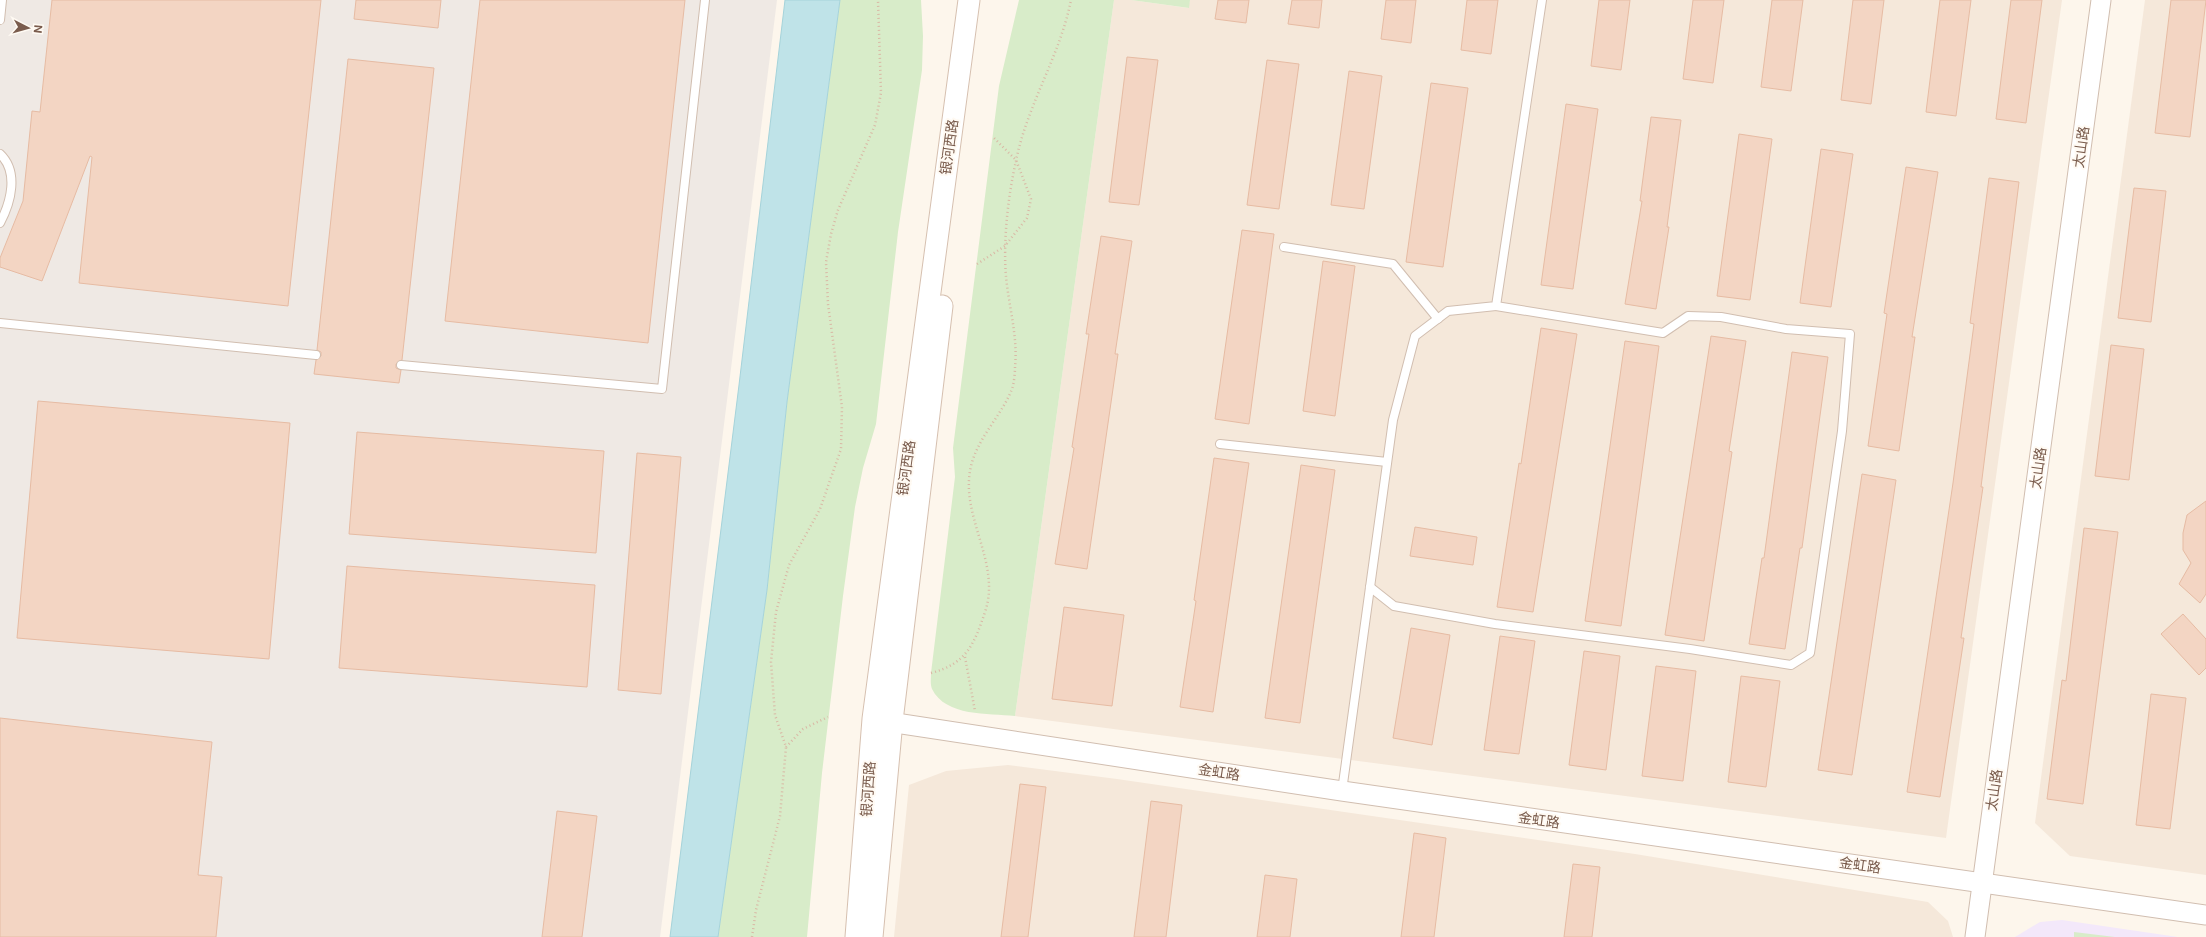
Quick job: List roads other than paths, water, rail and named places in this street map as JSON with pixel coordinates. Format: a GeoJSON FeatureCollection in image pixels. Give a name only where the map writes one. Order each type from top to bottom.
{"type":"FeatureCollection","features":[{"type":"Feature","properties":{"kind":"main road","name":"银河西路"},"geometry":{"type":"LineString","coordinates":[[856,937],[969,0]]}},
{"type":"Feature","properties":{"kind":"main road","name":"银河西路"},"geometry":{"type":"LineString","coordinates":[[872,937],[883,720],[983,0]]}},
{"type":"Feature","properties":{"kind":"street","name":"太山路"},"geometry":{"type":"LineString","coordinates":[[1975,937],[2101,0]]}},
{"type":"Feature","properties":{"kind":"street","name":"金虹路"},"geometry":{"type":"LineString","coordinates":[[883,720],[1342,791],[2206,915]]}},
{"type":"Feature","properties":{"kind":"lane"},"geometry":{"type":"LineString","coordinates":[[0,20],[2,0]]}},
{"type":"Feature","properties":{"kind":"lane"},"geometry":{"type":"LineString","coordinates":[[401,365],[662,389],[705,0]]}},
{"type":"Feature","properties":{"kind":"lane"},"geometry":{"type":"LineString","coordinates":[[1496,306],[1542,0]]}},
{"type":"Feature","properties":{"kind":"lane"},"geometry":{"type":"LineString","coordinates":[[0,154],[8,162],[11,181],[10,201],[0,223]]}},
{"type":"Feature","properties":{"kind":"lane"},"geometry":{"type":"LineString","coordinates":[[1284,247],[1393,264],[1438,319]]}},
{"type":"Feature","properties":{"kind":"lane"},"geometry":{"type":"LineString","coordinates":[[1342,791],[1387,462],[1393,420],[1415,336],[1448,311],[1496,306],[1663,333],[1688,316],[1720,317],[1786,328],[1850,334],[1842,431],[1810,653],[1791,665],[1690,649],[1495,624],[1394,606],[1370,587]]}},
{"type":"Feature","properties":{"kind":"lane"},"geometry":{"type":"LineString","coordinates":[[0,323],[316,355]]}},
{"type":"Feature","properties":{"kind":"lane"},"geometry":{"type":"LineString","coordinates":[[1220,444],[1387,462]]}},
{"type":"Feature","properties":{"kind":"water"},"geometry":{"type":"Polygon","coordinates":[[[785,0],[840,0],[787,402],[767,590],[718,937],[670,937],[739,385],[785,0]]]}}]}
